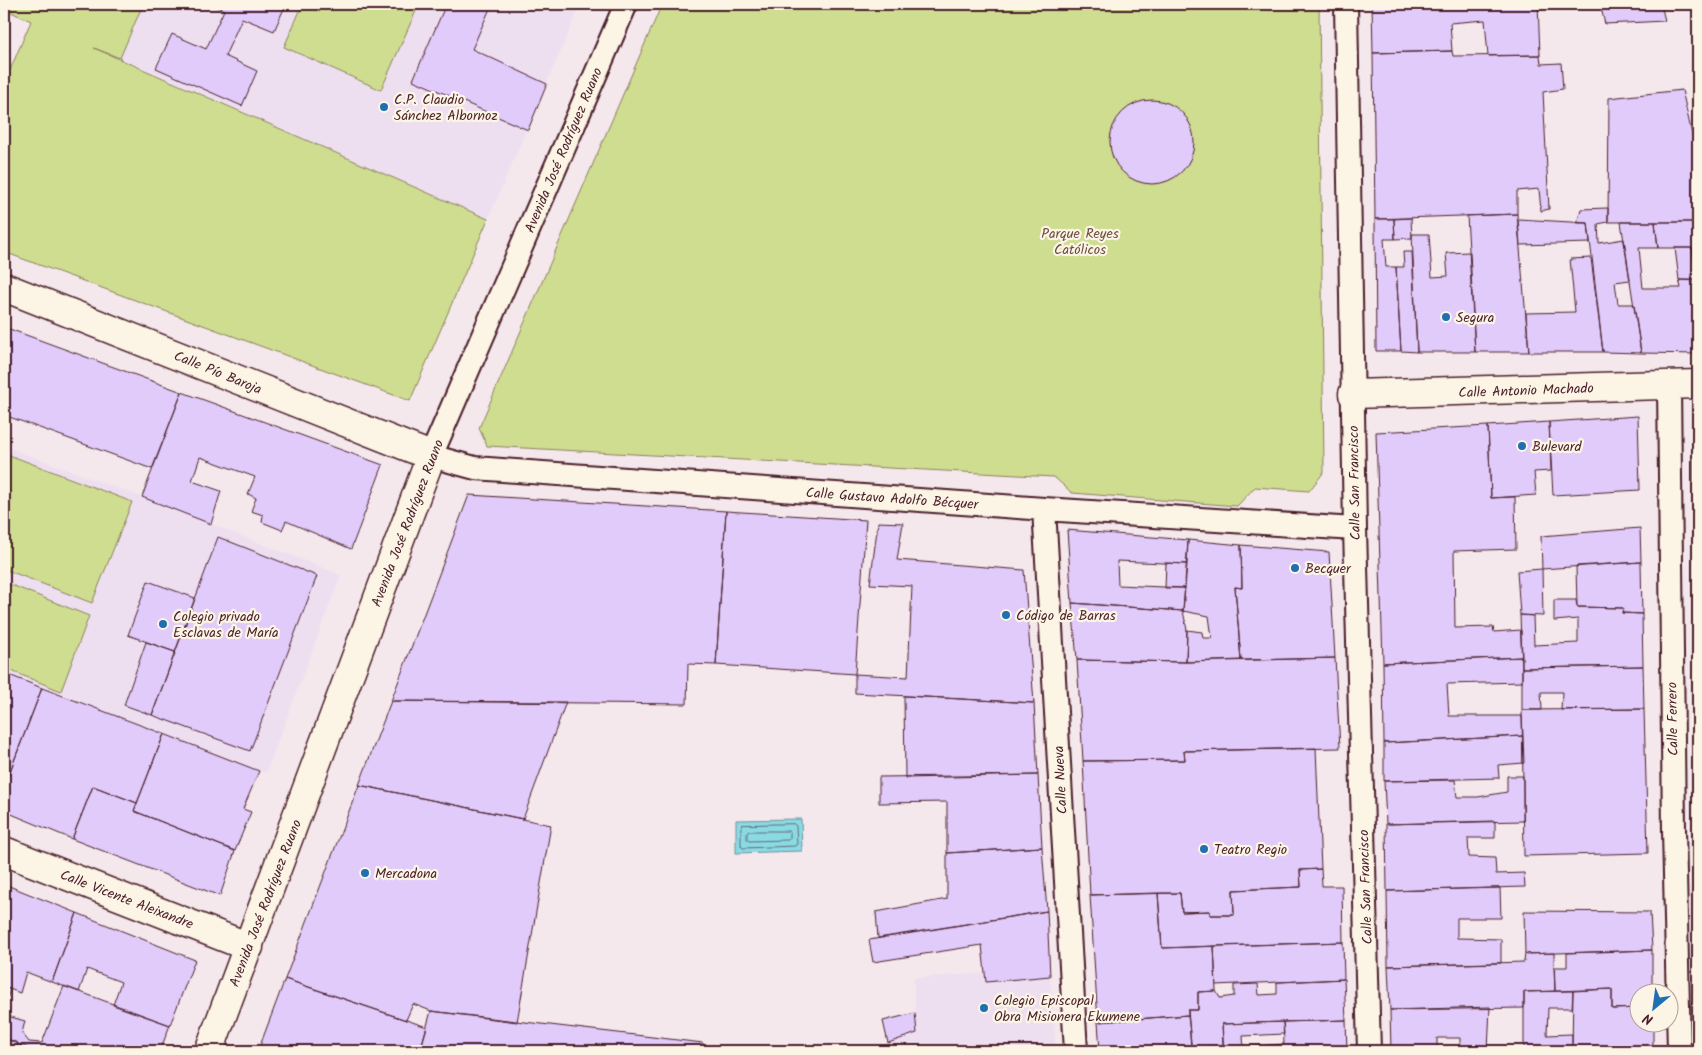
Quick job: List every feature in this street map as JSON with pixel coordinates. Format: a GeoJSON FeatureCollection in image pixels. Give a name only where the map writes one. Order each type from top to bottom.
{"type":"FeatureCollection","features":[{"type":"Feature","properties":{"kind":"street","name":"Avenida José Rodríguez Ruano"},"geometry":{"type":"LineString","coordinates":[[209,1051],[431,456],[626,4]]}},
{"type":"Feature","properties":{"kind":"street","name":"Calle San Francisco"},"geometry":{"type":"LineString","coordinates":[[1346,4],[1355,529],[1369,1051]]}},
{"type":"Feature","properties":{"kind":"street","name":"Calle Pío Baroja"},"geometry":{"type":"LineString","coordinates":[[4,287],[431,456]]}},
{"type":"Feature","properties":{"kind":"street","name":"Calle Antonio Machado"},"geometry":{"type":"LineString","coordinates":[[1353,394],[1698,384]]}},
{"type":"Feature","properties":{"kind":"street","name":"Calle Ferrero"},"geometry":{"type":"LineString","coordinates":[[1669,386],[1674,830],[1688,990],[1679,1051]]}},
{"type":"Feature","properties":{"kind":"street","name":"Calle Gustavo Adolfo Bécquer"},"geometry":{"type":"LineString","coordinates":[[431,456],[475,468],[1044,509],[1355,529]]}},
{"type":"Feature","properties":{"kind":"street","name":"Calle Nueva"},"geometry":{"type":"LineString","coordinates":[[1044,509],[1076,1051]]}},
{"type":"Feature","properties":{"kind":"street","name":"Calle Vicente Aleixandre"},"geometry":{"type":"LineString","coordinates":[[4,851],[249,947]]}},
{"type":"Feature","properties":{"kind":"shaded area","name":"C.P. Claudio Sánchez Albornoz"},"geometry":{"type":"Polygon","coordinates":[[[4,4],[581,4],[488,219],[4,8],[4,4]]]}},
{"type":"Feature","properties":{"kind":"shaded area","name":"Colegio privado Esclavas de María"},"geometry":{"type":"Polygon","coordinates":[[[4,446],[142,497],[341,575],[266,773],[4,673],[4,446]]]}},
{"type":"Feature","properties":{"kind":"shaded area","name":"Colegio Episcopal Obra Misionera Ekumene"},"geometry":{"type":"Polygon","coordinates":[[[985,973],[986,982],[1050,976],[1056,1051],[868,1051],[917,1033],[913,978],[985,973]]]}},
{"type":"Feature","properties":{"kind":"green space"},"geometry":{"type":"Polygon","coordinates":[[[4,4],[143,4],[120,58],[94,48],[488,219],[410,401],[4,252],[4,84],[31,21],[4,9],[4,4]]]}},
{"type":"Feature","properties":{"kind":"green space"},"geometry":{"type":"Polygon","coordinates":[[[303,4],[419,4],[381,90],[284,47],[303,4]]]}},
{"type":"Feature","properties":{"kind":"green space","name":"Parque Reyes Católicos"},"geometry":{"type":"Polygon","coordinates":[[[662,4],[1319,4],[1324,472],[1309,491],[1255,487],[1237,506],[1072,493],[1054,477],[487,446],[479,428],[662,4]]]}},
{"type":"Feature","properties":{"kind":"green space"},"geometry":{"type":"Polygon","coordinates":[[[4,453],[132,502],[92,603],[4,569],[4,453]]]}},
{"type":"Feature","properties":{"kind":"green space"},"geometry":{"type":"Polygon","coordinates":[[[4,582],[89,616],[61,691],[4,668],[4,582]]]}},
{"type":"Feature","properties":{"kind":"water"},"geometry":{"type":"Polygon","coordinates":[[[801,819],[802,851],[736,853],[736,820],[801,819]]]}},
{"type":"Feature","properties":{"kind":"building"},"geometry":{"type":"Polygon","coordinates":[[[210,4],[286,4],[274,31],[242,18],[225,56],[257,71],[242,106],[156,68],[172,34],[206,49],[224,10],[210,4]]]}},
{"type":"Feature","properties":{"kind":"building"},"geometry":{"type":"Polygon","coordinates":[[[446,4],[492,4],[472,49],[547,84],[528,130],[413,80],[446,4]]]}},
{"type":"Feature","properties":{"kind":"building"},"geometry":{"type":"Polygon","coordinates":[[[1538,4],[1540,55],[1488,56],[1485,20],[1450,23],[1452,51],[1373,53],[1372,5],[1538,4]]]}},
{"type":"Feature","properties":{"kind":"building"},"geometry":{"type":"Polygon","coordinates":[[[1600,4],[1661,4],[1665,21],[1605,24],[1600,4]]]}},
{"type":"Feature","properties":{"kind":"building"},"geometry":{"type":"Polygon","coordinates":[[[1452,51],[1453,56],[1540,55],[1541,64],[1561,63],[1563,89],[1543,92],[1549,209],[1541,211],[1539,189],[1517,191],[1517,214],[1375,219],[1373,53],[1452,51]]]}},
{"type":"Feature","properties":{"kind":"building"},"geometry":{"type":"Polygon","coordinates":[[[1682,90],[1698,161],[1698,222],[1608,222],[1609,98],[1682,90]]]}},
{"type":"Feature","properties":{"kind":"building"},"geometry":{"type":"Polygon","coordinates":[[[1152,100],[1168,103],[1182,112],[1191,126],[1194,142],[1191,158],[1182,172],[1168,181],[1152,184],[1136,181],[1122,172],[1113,158],[1110,142],[1113,126],[1122,112],[1136,103],[1152,100]]]}},
{"type":"Feature","properties":{"kind":"building"},"geometry":{"type":"Polygon","coordinates":[[[1608,208],[1608,222],[1598,224],[1599,243],[1624,239],[1630,280],[1615,282],[1618,304],[1634,304],[1641,353],[1603,352],[1588,223],[1577,223],[1581,209],[1608,208]]]}},
{"type":"Feature","properties":{"kind":"building"},"geometry":{"type":"Polygon","coordinates":[[[1517,214],[1529,352],[1475,352],[1467,216],[1517,214]]]}},
{"type":"Feature","properties":{"kind":"building"},"geometry":{"type":"Polygon","coordinates":[[[1411,218],[1412,238],[1395,239],[1394,219],[1411,218]]]}},
{"type":"Feature","properties":{"kind":"building"},"geometry":{"type":"Polygon","coordinates":[[[1375,219],[1394,219],[1395,239],[1384,239],[1386,267],[1396,267],[1401,351],[1376,351],[1375,219]]]}},
{"type":"Feature","properties":{"kind":"building"},"geometry":{"type":"Polygon","coordinates":[[[1518,219],[1588,223],[1590,243],[1520,245],[1518,219]]]}},
{"type":"Feature","properties":{"kind":"building"},"geometry":{"type":"Polygon","coordinates":[[[1621,222],[1655,222],[1658,248],[1639,248],[1643,288],[1681,288],[1679,280],[1698,280],[1698,354],[1641,353],[1621,222]]]}},
{"type":"Feature","properties":{"kind":"building"},"geometry":{"type":"Polygon","coordinates":[[[1655,222],[1698,222],[1698,266],[1695,267],[1692,248],[1658,248],[1655,222]]]}},
{"type":"Feature","properties":{"kind":"building"},"geometry":{"type":"Polygon","coordinates":[[[1412,234],[1429,234],[1432,277],[1448,276],[1446,253],[1470,252],[1475,352],[1417,352],[1412,234]]]}},
{"type":"Feature","properties":{"kind":"building"},"geometry":{"type":"Polygon","coordinates":[[[1675,248],[1692,248],[1695,267],[1698,266],[1698,281],[1679,280],[1675,248]]]}},
{"type":"Feature","properties":{"kind":"building"},"geometry":{"type":"Polygon","coordinates":[[[1403,252],[1412,252],[1417,352],[1401,351],[1396,267],[1404,267],[1403,252]]]}},
{"type":"Feature","properties":{"kind":"building"},"geometry":{"type":"Polygon","coordinates":[[[1591,258],[1603,352],[1529,352],[1526,313],[1575,312],[1570,259],[1591,258]]]}},
{"type":"Feature","properties":{"kind":"building"},"geometry":{"type":"Polygon","coordinates":[[[4,327],[182,392],[152,469],[4,415],[4,327]]]}},
{"type":"Feature","properties":{"kind":"building"},"geometry":{"type":"Polygon","coordinates":[[[182,392],[383,465],[351,549],[286,521],[282,530],[262,522],[263,515],[251,511],[256,498],[248,494],[255,477],[200,457],[192,481],[221,491],[211,524],[142,497],[182,392]]]}},
{"type":"Feature","properties":{"kind":"building"},"geometry":{"type":"Polygon","coordinates":[[[1698,411],[1698,483],[1694,483],[1694,412],[1698,411]]]}},
{"type":"Feature","properties":{"kind":"building"},"geometry":{"type":"Polygon","coordinates":[[[1638,416],[1640,490],[1553,495],[1549,422],[1638,416]]]}},
{"type":"Feature","properties":{"kind":"building"},"geometry":{"type":"Polygon","coordinates":[[[1549,422],[1551,471],[1534,472],[1536,495],[1491,498],[1488,426],[1549,422]]]}},
{"type":"Feature","properties":{"kind":"building"},"geometry":{"type":"Polygon","coordinates":[[[1488,426],[1491,498],[1515,497],[1516,549],[1454,551],[1455,628],[1493,627],[1494,632],[1521,630],[1522,657],[1383,663],[1376,432],[1488,426]]]}},
{"type":"Feature","properties":{"kind":"building"},"geometry":{"type":"Polygon","coordinates":[[[1694,483],[1698,483],[1698,524],[1695,524],[1694,483]]]}},
{"type":"Feature","properties":{"kind":"building"},"geometry":{"type":"Polygon","coordinates":[[[469,495],[726,511],[716,665],[688,664],[687,704],[391,701],[469,495]]]}},
{"type":"Feature","properties":{"kind":"building"},"geometry":{"type":"Polygon","coordinates":[[[726,511],[866,520],[855,674],[716,665],[726,511]]]}},
{"type":"Feature","properties":{"kind":"building"},"geometry":{"type":"Polygon","coordinates":[[[878,522],[903,523],[897,560],[1024,570],[1034,703],[855,693],[855,674],[908,677],[912,586],[870,584],[878,522]]]}},
{"type":"Feature","properties":{"kind":"building"},"geometry":{"type":"Polygon","coordinates":[[[1695,524],[1698,524],[1698,553],[1695,553],[1695,524]]]}},
{"type":"Feature","properties":{"kind":"building"},"geometry":{"type":"Polygon","coordinates":[[[1640,528],[1641,562],[1542,569],[1541,536],[1640,528]]]}},
{"type":"Feature","properties":{"kind":"building"},"geometry":{"type":"Polygon","coordinates":[[[1067,530],[1188,540],[1187,564],[1117,561],[1118,585],[1185,588],[1183,611],[1072,603],[1067,530]]]}},
{"type":"Feature","properties":{"kind":"building"},"geometry":{"type":"Polygon","coordinates":[[[218,537],[317,576],[250,751],[152,715],[218,537]]]}},
{"type":"Feature","properties":{"kind":"building"},"geometry":{"type":"Polygon","coordinates":[[[1188,540],[1241,545],[1242,588],[1235,587],[1241,660],[1186,662],[1187,630],[1202,632],[1203,638],[1212,638],[1209,616],[1183,611],[1188,540]]]}},
{"type":"Feature","properties":{"kind":"building"},"geometry":{"type":"Polygon","coordinates":[[[1241,545],[1329,552],[1335,658],[1241,660],[1235,587],[1242,588],[1241,545]]]}},
{"type":"Feature","properties":{"kind":"building"},"geometry":{"type":"Polygon","coordinates":[[[1695,553],[1698,553],[1698,638],[1696,638],[1695,553]]]}},
{"type":"Feature","properties":{"kind":"building"},"geometry":{"type":"Polygon","coordinates":[[[1641,562],[1642,614],[1622,613],[1623,608],[1577,607],[1576,566],[1641,562]]]}},
{"type":"Feature","properties":{"kind":"building"},"geometry":{"type":"Polygon","coordinates":[[[1166,563],[1187,564],[1185,588],[1165,588],[1166,563]]]}},
{"type":"Feature","properties":{"kind":"building"},"geometry":{"type":"Polygon","coordinates":[[[1542,569],[1543,616],[1520,615],[1517,571],[1542,569]]]}},
{"type":"Feature","properties":{"kind":"building"},"geometry":{"type":"Polygon","coordinates":[[[148,581],[195,598],[175,652],[128,635],[148,581]]]}},
{"type":"Feature","properties":{"kind":"building"},"geometry":{"type":"Polygon","coordinates":[[[1554,600],[1576,600],[1577,607],[1623,608],[1622,613],[1642,614],[1643,666],[1522,668],[1520,615],[1533,616],[1534,645],[1578,643],[1578,619],[1554,621],[1554,600]]]}},
{"type":"Feature","properties":{"kind":"building"},"geometry":{"type":"Polygon","coordinates":[[[1072,603],[1183,611],[1187,630],[1186,662],[1077,660],[1072,603]]]}},
{"type":"Feature","properties":{"kind":"building"},"geometry":{"type":"Polygon","coordinates":[[[1696,638],[1698,638],[1698,685],[1696,685],[1696,638]]]}},
{"type":"Feature","properties":{"kind":"building"},"geometry":{"type":"Polygon","coordinates":[[[146,642],[175,652],[152,715],[124,705],[146,642]]]}},
{"type":"Feature","properties":{"kind":"building"},"geometry":{"type":"Polygon","coordinates":[[[1522,657],[1522,682],[1447,684],[1449,716],[1522,716],[1523,736],[1384,743],[1383,663],[1522,657]]]}},
{"type":"Feature","properties":{"kind":"building"},"geometry":{"type":"Polygon","coordinates":[[[1335,658],[1340,748],[1184,751],[1185,760],[1083,761],[1077,660],[1186,662],[1335,658]]]}},
{"type":"Feature","properties":{"kind":"building"},"geometry":{"type":"Polygon","coordinates":[[[1643,666],[1644,709],[1561,710],[1562,692],[1541,692],[1542,710],[1522,710],[1522,668],[1643,666]]]}},
{"type":"Feature","properties":{"kind":"building"},"geometry":{"type":"Polygon","coordinates":[[[4,673],[42,688],[4,787],[4,673]]]}},
{"type":"Feature","properties":{"kind":"building"},"geometry":{"type":"Polygon","coordinates":[[[1696,685],[1698,685],[1698,732],[1697,732],[1696,685]]]}},
{"type":"Feature","properties":{"kind":"building"},"geometry":{"type":"Polygon","coordinates":[[[42,688],[164,734],[137,803],[93,786],[72,839],[4,811],[4,787],[42,688]]]}},
{"type":"Feature","properties":{"kind":"building"},"geometry":{"type":"Polygon","coordinates":[[[904,696],[1034,703],[1038,775],[905,778],[904,696]]]}},
{"type":"Feature","properties":{"kind":"building"},"geometry":{"type":"Polygon","coordinates":[[[391,701],[566,702],[523,819],[359,785],[391,701]]]}},
{"type":"Feature","properties":{"kind":"building"},"geometry":{"type":"Polygon","coordinates":[[[1644,709],[1648,853],[1524,856],[1522,710],[1644,709]]]}},
{"type":"Feature","properties":{"kind":"building"},"geometry":{"type":"Polygon","coordinates":[[[1697,732],[1698,732],[1698,820],[1697,732]]]}},
{"type":"Feature","properties":{"kind":"building"},"geometry":{"type":"Polygon","coordinates":[[[164,734],[259,771],[243,809],[251,812],[235,851],[134,811],[164,734]]]}},
{"type":"Feature","properties":{"kind":"building"},"geometry":{"type":"Polygon","coordinates":[[[1523,736],[1524,763],[1498,765],[1499,778],[1384,781],[1384,743],[1523,736]]]}},
{"type":"Feature","properties":{"kind":"building","name":"Teatro Regio"},"geometry":{"type":"Polygon","coordinates":[[[1316,748],[1321,869],[1300,870],[1301,887],[1233,890],[1234,915],[1210,915],[1210,911],[1182,912],[1180,893],[1090,895],[1083,761],[1185,760],[1184,751],[1316,748]]]}},
{"type":"Feature","properties":{"kind":"building"},"geometry":{"type":"Polygon","coordinates":[[[1038,775],[1042,847],[947,853],[947,802],[879,803],[879,777],[1038,775]]]}},
{"type":"Feature","properties":{"kind":"building"},"geometry":{"type":"Polygon","coordinates":[[[1507,776],[1523,776],[1523,821],[1386,824],[1384,781],[1455,780],[1457,797],[1478,797],[1507,792],[1507,776]]]}},
{"type":"Feature","properties":{"kind":"building"},"geometry":{"type":"Polygon","coordinates":[[[359,785],[551,825],[517,1022],[431,1011],[413,1004],[406,1020],[285,979],[359,785]]]}},
{"type":"Feature","properties":{"kind":"building"},"geometry":{"type":"Polygon","coordinates":[[[93,786],[137,803],[134,811],[235,851],[220,896],[72,839],[93,786]]]}},
{"type":"Feature","properties":{"kind":"building"},"geometry":{"type":"Polygon","coordinates":[[[1495,821],[1495,838],[1468,838],[1469,857],[1495,858],[1496,874],[1524,873],[1525,887],[1387,891],[1386,824],[1495,821]]]}},
{"type":"Feature","properties":{"kind":"building"},"geometry":{"type":"Polygon","coordinates":[[[1042,847],[1047,911],[878,938],[876,912],[947,899],[947,853],[1042,847]]]}},
{"type":"Feature","properties":{"kind":"building"},"geometry":{"type":"Polygon","coordinates":[[[1321,869],[1322,886],[1342,886],[1343,942],[1162,948],[1158,893],[1180,893],[1182,912],[1210,911],[1210,915],[1234,915],[1233,890],[1301,887],[1300,870],[1321,869]]]}},
{"type":"Feature","properties":{"kind":"building"},"geometry":{"type":"Polygon","coordinates":[[[4,884],[77,913],[52,982],[26,972],[20,993],[4,987],[4,884]]]}},
{"type":"Feature","properties":{"kind":"building"},"geometry":{"type":"Polygon","coordinates":[[[1500,888],[1501,918],[1457,918],[1457,938],[1501,939],[1501,963],[1388,966],[1387,891],[1500,888]]]}},
{"type":"Feature","properties":{"kind":"building"},"geometry":{"type":"Polygon","coordinates":[[[1158,893],[1162,948],[1214,946],[1216,991],[1198,992],[1198,1010],[1188,1010],[1188,1015],[1098,1022],[1090,895],[1158,893]]]}},
{"type":"Feature","properties":{"kind":"building"},"geometry":{"type":"Polygon","coordinates":[[[1047,911],[1050,976],[986,982],[982,945],[873,962],[869,940],[1047,911]]]}},
{"type":"Feature","properties":{"kind":"building"},"geometry":{"type":"Polygon","coordinates":[[[1524,911],[1650,912],[1652,950],[1525,954],[1524,911]]]}},
{"type":"Feature","properties":{"kind":"building"},"geometry":{"type":"Polygon","coordinates":[[[77,913],[195,960],[170,1025],[113,1005],[121,982],[87,969],[79,992],[52,982],[77,913]]]}},
{"type":"Feature","properties":{"kind":"building"},"geometry":{"type":"Polygon","coordinates":[[[1343,942],[1344,979],[1216,985],[1214,946],[1343,942]]]}},
{"type":"Feature","properties":{"kind":"building"},"geometry":{"type":"Polygon","coordinates":[[[1652,950],[1652,982],[1630,982],[1630,1008],[1612,1009],[1612,989],[1555,991],[1554,967],[1567,967],[1567,953],[1652,950]]]}},
{"type":"Feature","properties":{"kind":"building"},"geometry":{"type":"Polygon","coordinates":[[[1554,953],[1555,991],[1524,992],[1524,1008],[1390,1010],[1388,966],[1524,962],[1525,954],[1554,953]]]}},
{"type":"Feature","properties":{"kind":"building"},"geometry":{"type":"Polygon","coordinates":[[[285,979],[427,1027],[420,1051],[258,1051],[285,979]]]}},
{"type":"Feature","properties":{"kind":"building"},"geometry":{"type":"Polygon","coordinates":[[[1344,979],[1346,1020],[1222,1024],[1223,1045],[1191,1048],[1188,1010],[1198,1010],[1198,992],[1216,991],[1220,998],[1234,996],[1234,985],[1258,984],[1259,995],[1277,994],[1277,982],[1344,979]]]}},
{"type":"Feature","properties":{"kind":"building"},"geometry":{"type":"Polygon","coordinates":[[[64,986],[170,1025],[160,1051],[35,1051],[4,1038],[4,1015],[25,1021],[22,1033],[29,1042],[42,1043],[64,986]]]}},
{"type":"Feature","properties":{"kind":"building"},"geometry":{"type":"Polygon","coordinates":[[[4,987],[10,989],[4,1010],[4,987]]]}},
{"type":"Feature","properties":{"kind":"building"},"geometry":{"type":"Polygon","coordinates":[[[1612,989],[1612,1009],[1630,1008],[1630,1032],[1653,1032],[1653,1051],[1572,1051],[1573,991],[1612,989]]]}},
{"type":"Feature","properties":{"kind":"building"},"geometry":{"type":"Polygon","coordinates":[[[1573,991],[1572,1008],[1548,1008],[1547,1035],[1572,1034],[1572,1051],[1524,1051],[1524,992],[1573,991]]]}},
{"type":"Feature","properties":{"kind":"building"},"geometry":{"type":"Polygon","coordinates":[[[1490,1007],[1488,1051],[1460,1051],[1460,1038],[1437,1038],[1437,1051],[1391,1051],[1390,1010],[1490,1007]]]}},
{"type":"Feature","properties":{"kind":"building"},"geometry":{"type":"Polygon","coordinates":[[[431,1011],[703,1043],[703,1051],[420,1051],[431,1011]]]}},
{"type":"Feature","properties":{"kind":"building"},"geometry":{"type":"Polygon","coordinates":[[[915,1013],[917,1033],[888,1043],[883,1021],[915,1013]]]}},
{"type":"Feature","properties":{"kind":"building"},"geometry":{"type":"Polygon","coordinates":[[[1188,1015],[1192,1051],[1100,1051],[1098,1022],[1188,1015]]]}},
{"type":"Feature","properties":{"kind":"building"},"geometry":{"type":"Polygon","coordinates":[[[1346,1020],[1347,1051],[1244,1051],[1243,1047],[1284,1044],[1283,1022],[1346,1020]]]}},
{"type":"Feature","properties":{"kind":"building"},"geometry":{"type":"Polygon","coordinates":[[[1283,1022],[1284,1034],[1243,1036],[1244,1051],[1224,1051],[1222,1024],[1283,1022]]]}},
{"type":"Feature","properties":{"kind":"building"},"geometry":{"type":"Polygon","coordinates":[[[4,1038],[18,1043],[15,1051],[4,1051],[4,1038]]]}},
{"type":"Feature","properties":{"kind":"place","name":"C.P. Claudio Sánchez Albornoz"},"geometry":{"type":"Point","coordinates":[384,107]}},
{"type":"Feature","properties":{"kind":"place","name":"Segura"},"geometry":{"type":"Point","coordinates":[1446,317]}},
{"type":"Feature","properties":{"kind":"place","name":"Bulevard"},"geometry":{"type":"Point","coordinates":[1522,446]}},
{"type":"Feature","properties":{"kind":"place","name":"Becquer"},"geometry":{"type":"Point","coordinates":[1295,568]}},
{"type":"Feature","properties":{"kind":"place","name":"Código de Barras"},"geometry":{"type":"Point","coordinates":[1006,615]}},
{"type":"Feature","properties":{"kind":"place","name":"Colegio privado Esclavas de María"},"geometry":{"type":"Point","coordinates":[163,624]}},
{"type":"Feature","properties":{"kind":"place","name":"Teatro Regio"},"geometry":{"type":"Point","coordinates":[1204,849]}},
{"type":"Feature","properties":{"kind":"place","name":"Mercadona"},"geometry":{"type":"Point","coordinates":[365,873]}},
{"type":"Feature","properties":{"kind":"place","name":"Colegio Episcopal Obra Misionera Ekumene"},"geometry":{"type":"Point","coordinates":[984,1008]}}]}
